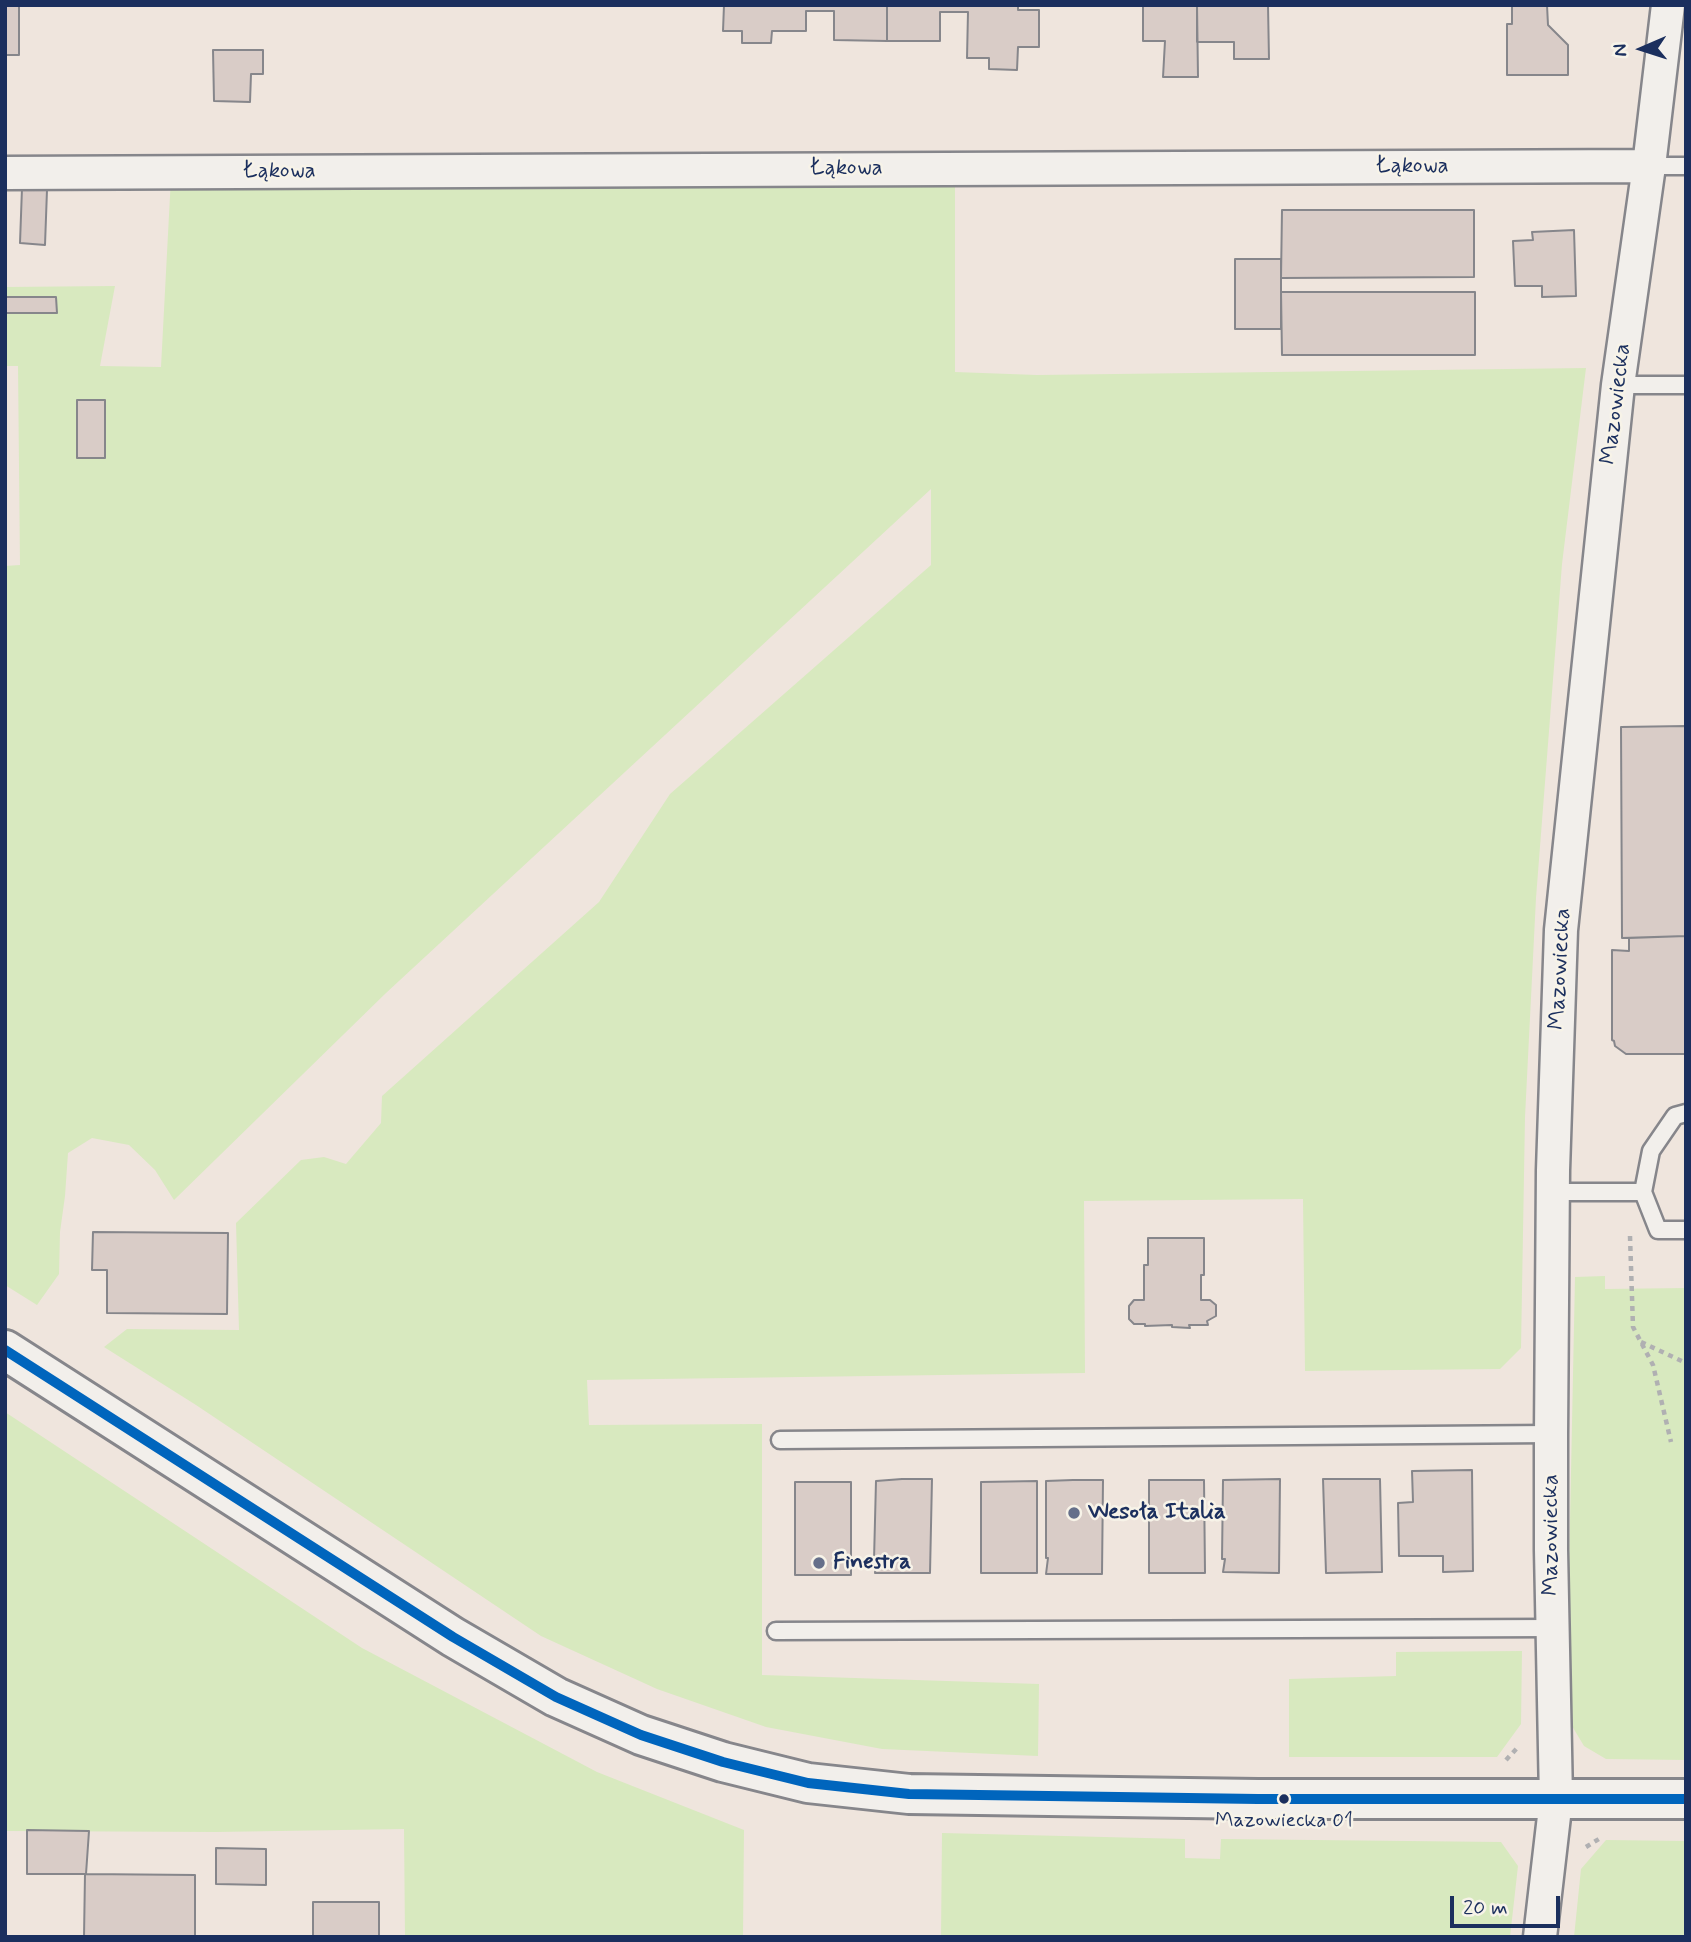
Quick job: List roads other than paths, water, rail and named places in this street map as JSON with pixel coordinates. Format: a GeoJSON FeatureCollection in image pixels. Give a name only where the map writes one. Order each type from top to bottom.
{"type":"FeatureCollection","features":[{"type":"Feature","properties":{"kind":"main road"},"geometry":{"type":"LineString","coordinates":[[5,1350],[406,1608],[556,1697],[641,1735],[723,1762],[808,1783],[909,1794],[1258,1799],[1686,1799]]}},
{"type":"Feature","properties":{"kind":"street","name":"Mazowiecka"},"geometry":{"type":"LineString","coordinates":[[1540,1937],[1556,1799],[1551,1434],[1553,1192],[1561,930],[1618,386],[1649,166],[1668,5]]}},
{"type":"Feature","properties":{"kind":"street","name":"Łąkowa"},"geometry":{"type":"LineString","coordinates":[[5,173],[1649,166]]}},
{"type":"Feature","properties":{"kind":"lane","name":"Łąkowa"},"geometry":{"type":"LineString","coordinates":[[1649,166],[1686,166]]}},
{"type":"Feature","properties":{"kind":"lane"},"geometry":{"type":"LineString","coordinates":[[1618,386],[1686,386]]}},
{"type":"Feature","properties":{"kind":"lane"},"geometry":{"type":"LineString","coordinates":[[1686,1113],[1675,1116],[1651,1152],[1643,1192],[1658,1230],[1686,1230]]}},
{"type":"Feature","properties":{"kind":"lane"},"geometry":{"type":"LineString","coordinates":[[1553,1192],[1643,1192]]}},
{"type":"Feature","properties":{"kind":"lane"},"geometry":{"type":"LineString","coordinates":[[779,1440],[1551,1434]]}},
{"type":"Feature","properties":{"kind":"lane"},"geometry":{"type":"LineString","coordinates":[[776,1631],[1553,1628]]}},
{"type":"Feature","properties":{"kind":"place","name":"Wesoła Italia"},"geometry":{"type":"Point","coordinates":[1074,1513]}},
{"type":"Feature","properties":{"kind":"place","name":"Finestra"},"geometry":{"type":"Point","coordinates":[819,1563]}},
{"type":"Feature","properties":{"kind":"place","name":"Mazowiecka 01"},"geometry":{"type":"Point","coordinates":[1284,1799]}}]}
